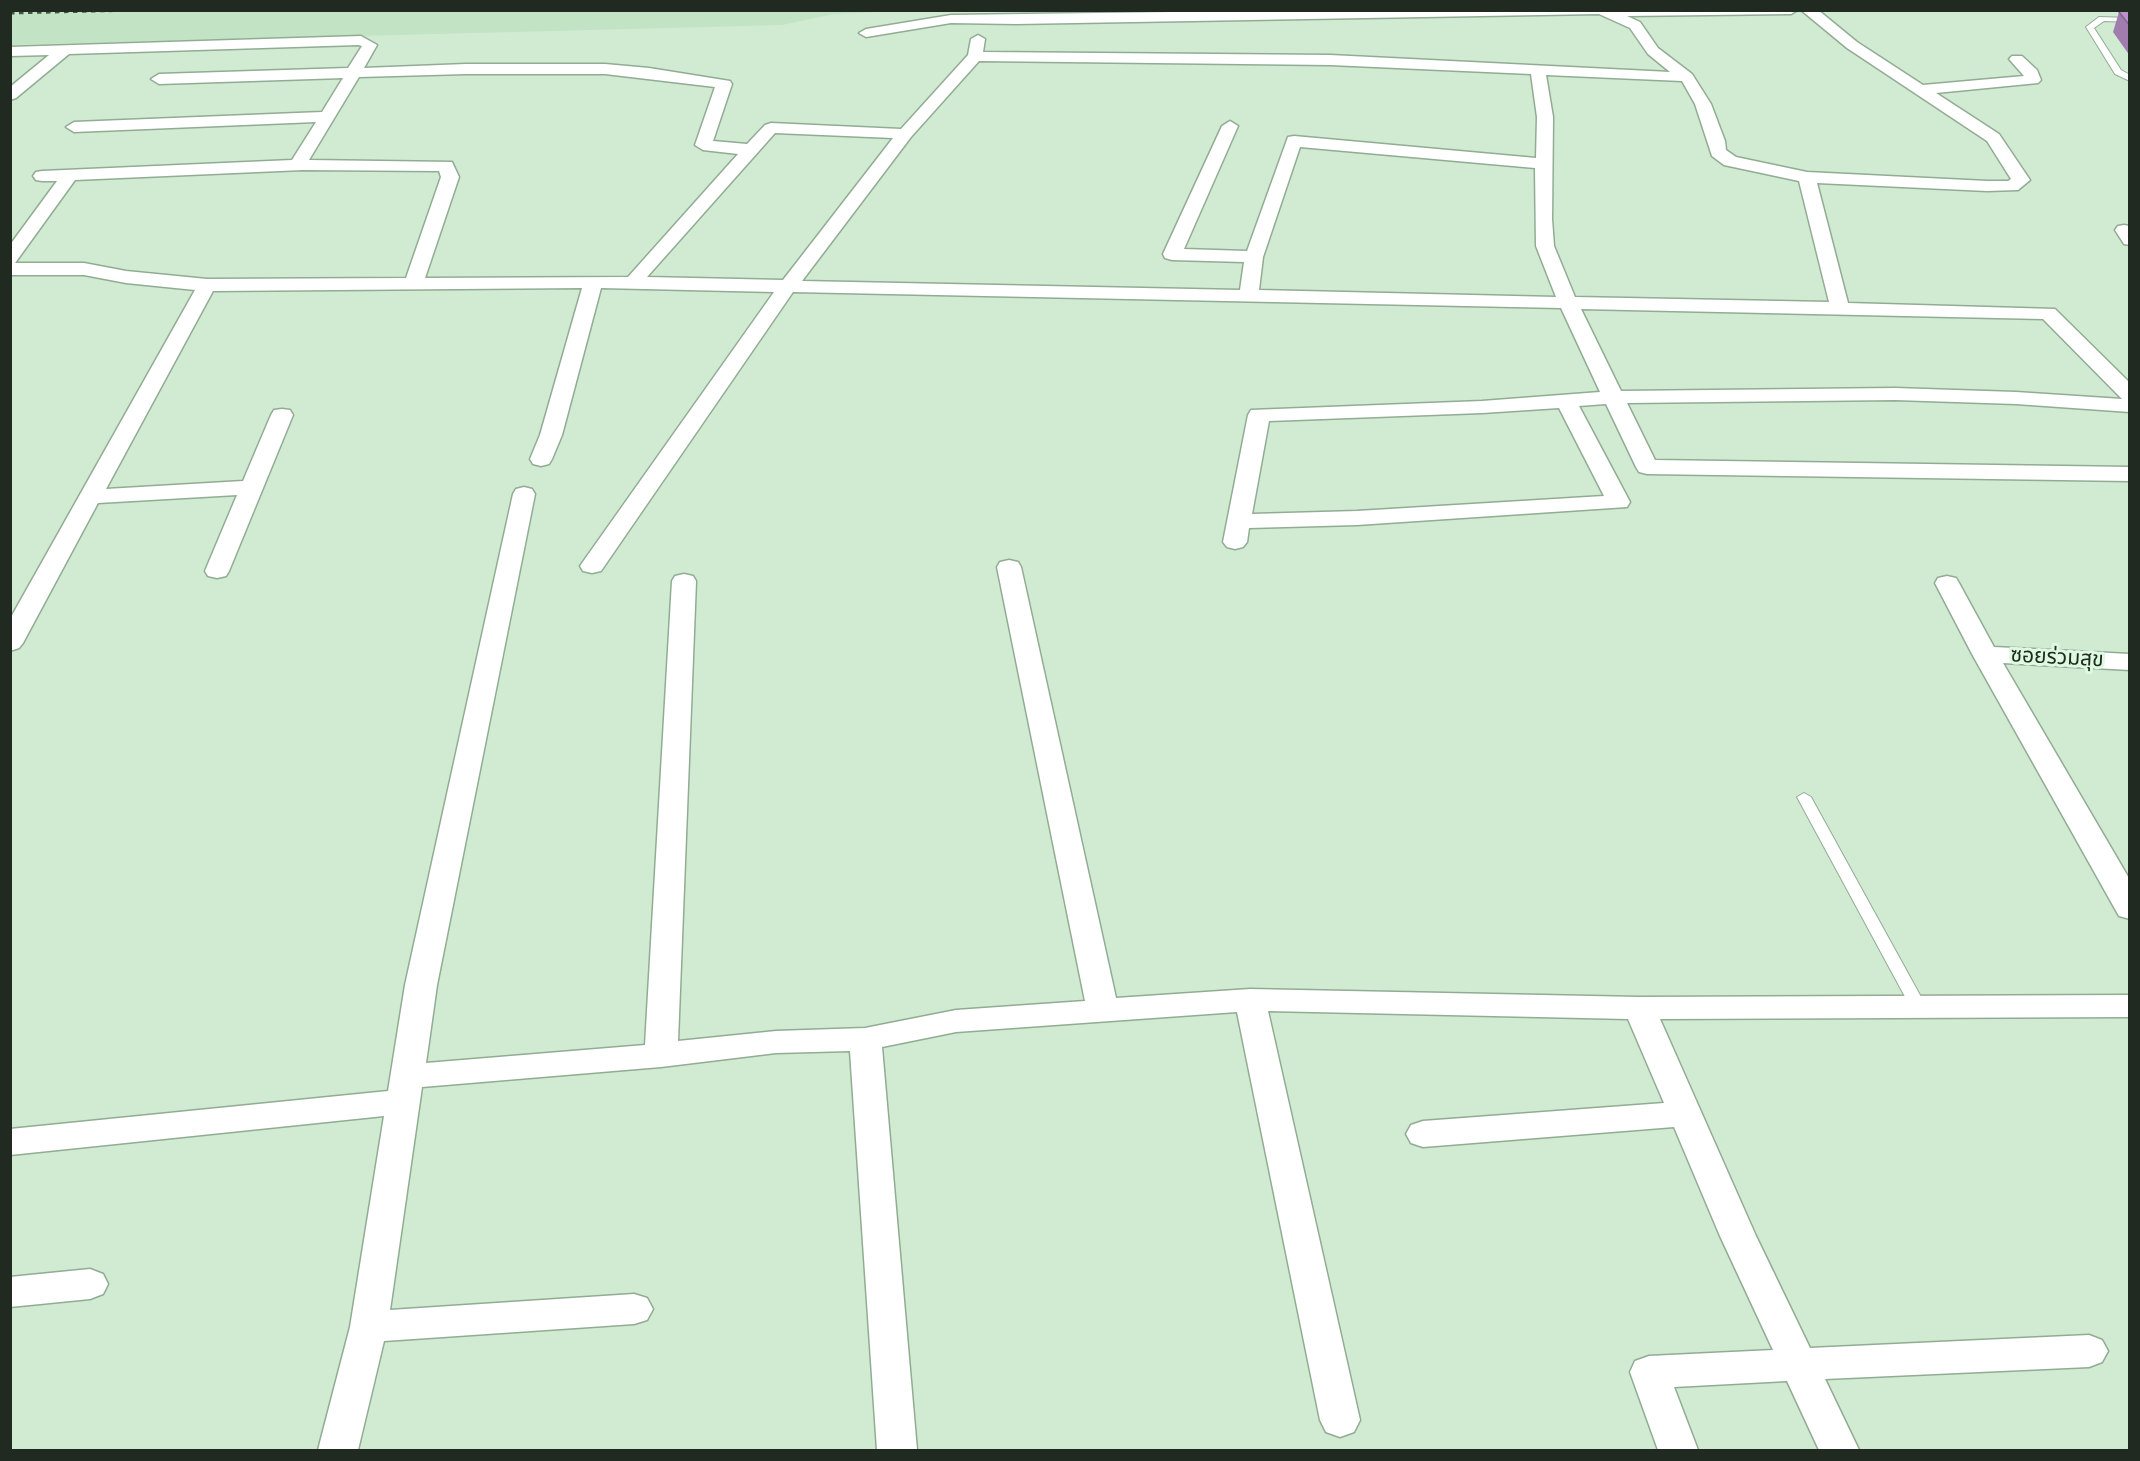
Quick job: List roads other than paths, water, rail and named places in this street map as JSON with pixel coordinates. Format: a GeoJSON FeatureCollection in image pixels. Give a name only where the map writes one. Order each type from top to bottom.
{"type":"FeatureCollection","features":[{"type":"Feature","properties":{"kind":"street"},"geometry":{"type":"LineString","coordinates":[[866,33],[934,21],[1597,10]]}},
{"type":"Feature","properties":{"kind":"street"},"geometry":{"type":"LineString","coordinates":[[1603,10],[1654,13],[1791,10]]}},
{"type":"Feature","properties":{"kind":"street"},"geometry":{"type":"LineString","coordinates":[[1603,10],[1635,25],[1653,51],[1687,77],[1703,104],[1717,141],[1718,152],[1730,161],[1807,177],[1987,186],[2012,186],[2021,180],[1993,138],[1852,45],[1808,10]]}},
{"type":"Feature","properties":{"kind":"street"},"geometry":{"type":"LineString","coordinates":[[592,566],[788,286],[905,134],[975,56],[982,20]]}},
{"type":"Feature","properties":{"kind":"street"},"geometry":{"type":"LineString","coordinates":[[10,52],[361,40],[370,45],[300,162],[305,165]]}},
{"type":"Feature","properties":{"kind":"street"},"geometry":{"type":"LineString","coordinates":[[10,95],[65,50]]}},
{"type":"Feature","properties":{"kind":"street"},"geometry":{"type":"LineString","coordinates":[[975,56],[1330,60],[1687,77]]}},
{"type":"Feature","properties":{"kind":"street"},"geometry":{"type":"LineString","coordinates":[[1921,90],[2033,80],[2029,70],[2017,58]]}},
{"type":"Feature","properties":{"kind":"street"},"geometry":{"type":"LineString","coordinates":[[159,79],[353,72],[605,69],[724,84],[703,144],[753,150]]}},
{"type":"Feature","properties":{"kind":"street"},"geometry":{"type":"LineString","coordinates":[[1538,70],[1545,117],[1543,219],[1545,246],[1568,303],[1647,467],[2130,474]]}},
{"type":"Feature","properties":{"kind":"street"},"geometry":{"type":"LineString","coordinates":[[74,127],[326,117]]}},
{"type":"Feature","properties":{"kind":"street"},"geometry":{"type":"LineString","coordinates":[[1230,126],[1173,254],[1254,257]]}},
{"type":"Feature","properties":{"kind":"street"},"geometry":{"type":"LineString","coordinates":[[633,283],[657,252],[771,128],[905,134]]}},
{"type":"Feature","properties":{"kind":"street"},"geometry":{"type":"LineString","coordinates":[[1249,297],[1254,257],[1294,141],[1545,164]]}},
{"type":"Feature","properties":{"kind":"street"},"geometry":{"type":"LineString","coordinates":[[42,176],[305,165],[446,166],[450,177],[413,284]]}},
{"type":"Feature","properties":{"kind":"street"},"geometry":{"type":"LineString","coordinates":[[10,259],[70,175]]}},
{"type":"Feature","properties":{"kind":"street"},"geometry":{"type":"LineString","coordinates":[[1807,177],[1840,309]]}},
{"type":"Feature","properties":{"kind":"street"},"geometry":{"type":"LineString","coordinates":[[10,269],[84,269],[126,277],[207,285],[593,282],[2048,313],[2130,395]]}},
{"type":"Feature","properties":{"kind":"street"},"geometry":{"type":"LineString","coordinates":[[541,459],[551,435],[593,282]]}},
{"type":"Feature","properties":{"kind":"street"},"geometry":{"type":"LineString","coordinates":[[10,643],[207,285]]}},
{"type":"Feature","properties":{"kind":"street"},"geometry":{"type":"LineString","coordinates":[[1566,401],[1619,502],[1357,518],[1237,532],[1259,415],[1482,407],[1615,397],[1895,394],[2016,398],[2130,406]]}},
{"type":"Feature","properties":{"kind":"street"},"geometry":{"type":"LineString","coordinates":[[217,571],[250,487],[282,415]]}},
{"type":"Feature","properties":{"kind":"street"},"geometry":{"type":"LineString","coordinates":[[91,497],[250,487]]}},
{"type":"Feature","properties":{"kind":"street"},"geometry":{"type":"LineString","coordinates":[[338,1450],[369,1327],[421,985],[524,494]]}},
{"type":"Feature","properties":{"kind":"street"},"geometry":{"type":"LineString","coordinates":[[1009,567],[1103,1010]]}},
{"type":"Feature","properties":{"kind":"street"},"geometry":{"type":"LineString","coordinates":[[661,1055],[684,581]]}},
{"type":"Feature","properties":{"kind":"street"},"geometry":{"type":"LineString","coordinates":[[1947,583],[1985,654],[2117,863],[2130,909]]}},
{"type":"Feature","properties":{"kind":"street","name":"ซอยร่วมสุข"},"geometry":{"type":"LineString","coordinates":[[1985,654],[2130,662]]}},
{"type":"Feature","properties":{"kind":"street"},"geometry":{"type":"LineString","coordinates":[[10,1142],[661,1055],[776,1042],[865,1039],[956,1021],[1250,1000],[1639,1008],[2130,1006]]}},
{"type":"Feature","properties":{"kind":"street"},"geometry":{"type":"LineString","coordinates":[[1250,1000],[1340,1420]]}},
{"type":"Feature","properties":{"kind":"street"},"geometry":{"type":"LineString","coordinates":[[1639,1008],[1738,1236],[1839,1450]]}},
{"type":"Feature","properties":{"kind":"street"},"geometry":{"type":"LineString","coordinates":[[865,1039],[897,1450]]}},
{"type":"Feature","properties":{"kind":"street"},"geometry":{"type":"LineString","coordinates":[[1423,1134],[1685,1114]]}},
{"type":"Feature","properties":{"kind":"street"},"geometry":{"type":"LineString","coordinates":[[10,1292],[90,1284]]}},
{"type":"Feature","properties":{"kind":"street"},"geometry":{"type":"LineString","coordinates":[[369,1327],[634,1310]]}},
{"type":"Feature","properties":{"kind":"street"},"geometry":{"type":"LineString","coordinates":[[1678,1450],[1649,1372],[1799,1363],[2089,1351]]}},
{"type":"Feature","properties":{"kind":"lane"},"geometry":{"type":"LineString","coordinates":[[2130,20],[2102,19],[2090,27],[2118,72],[2130,79]]}},
{"type":"Feature","properties":{"kind":"lane"},"geometry":{"type":"LineString","coordinates":[[1804,797],[1918,1006]]}},
{"type":"Feature","properties":{"kind":"railway"},"geometry":{"type":"LineString","coordinates":[[10,13],[136,10]]}}]}
